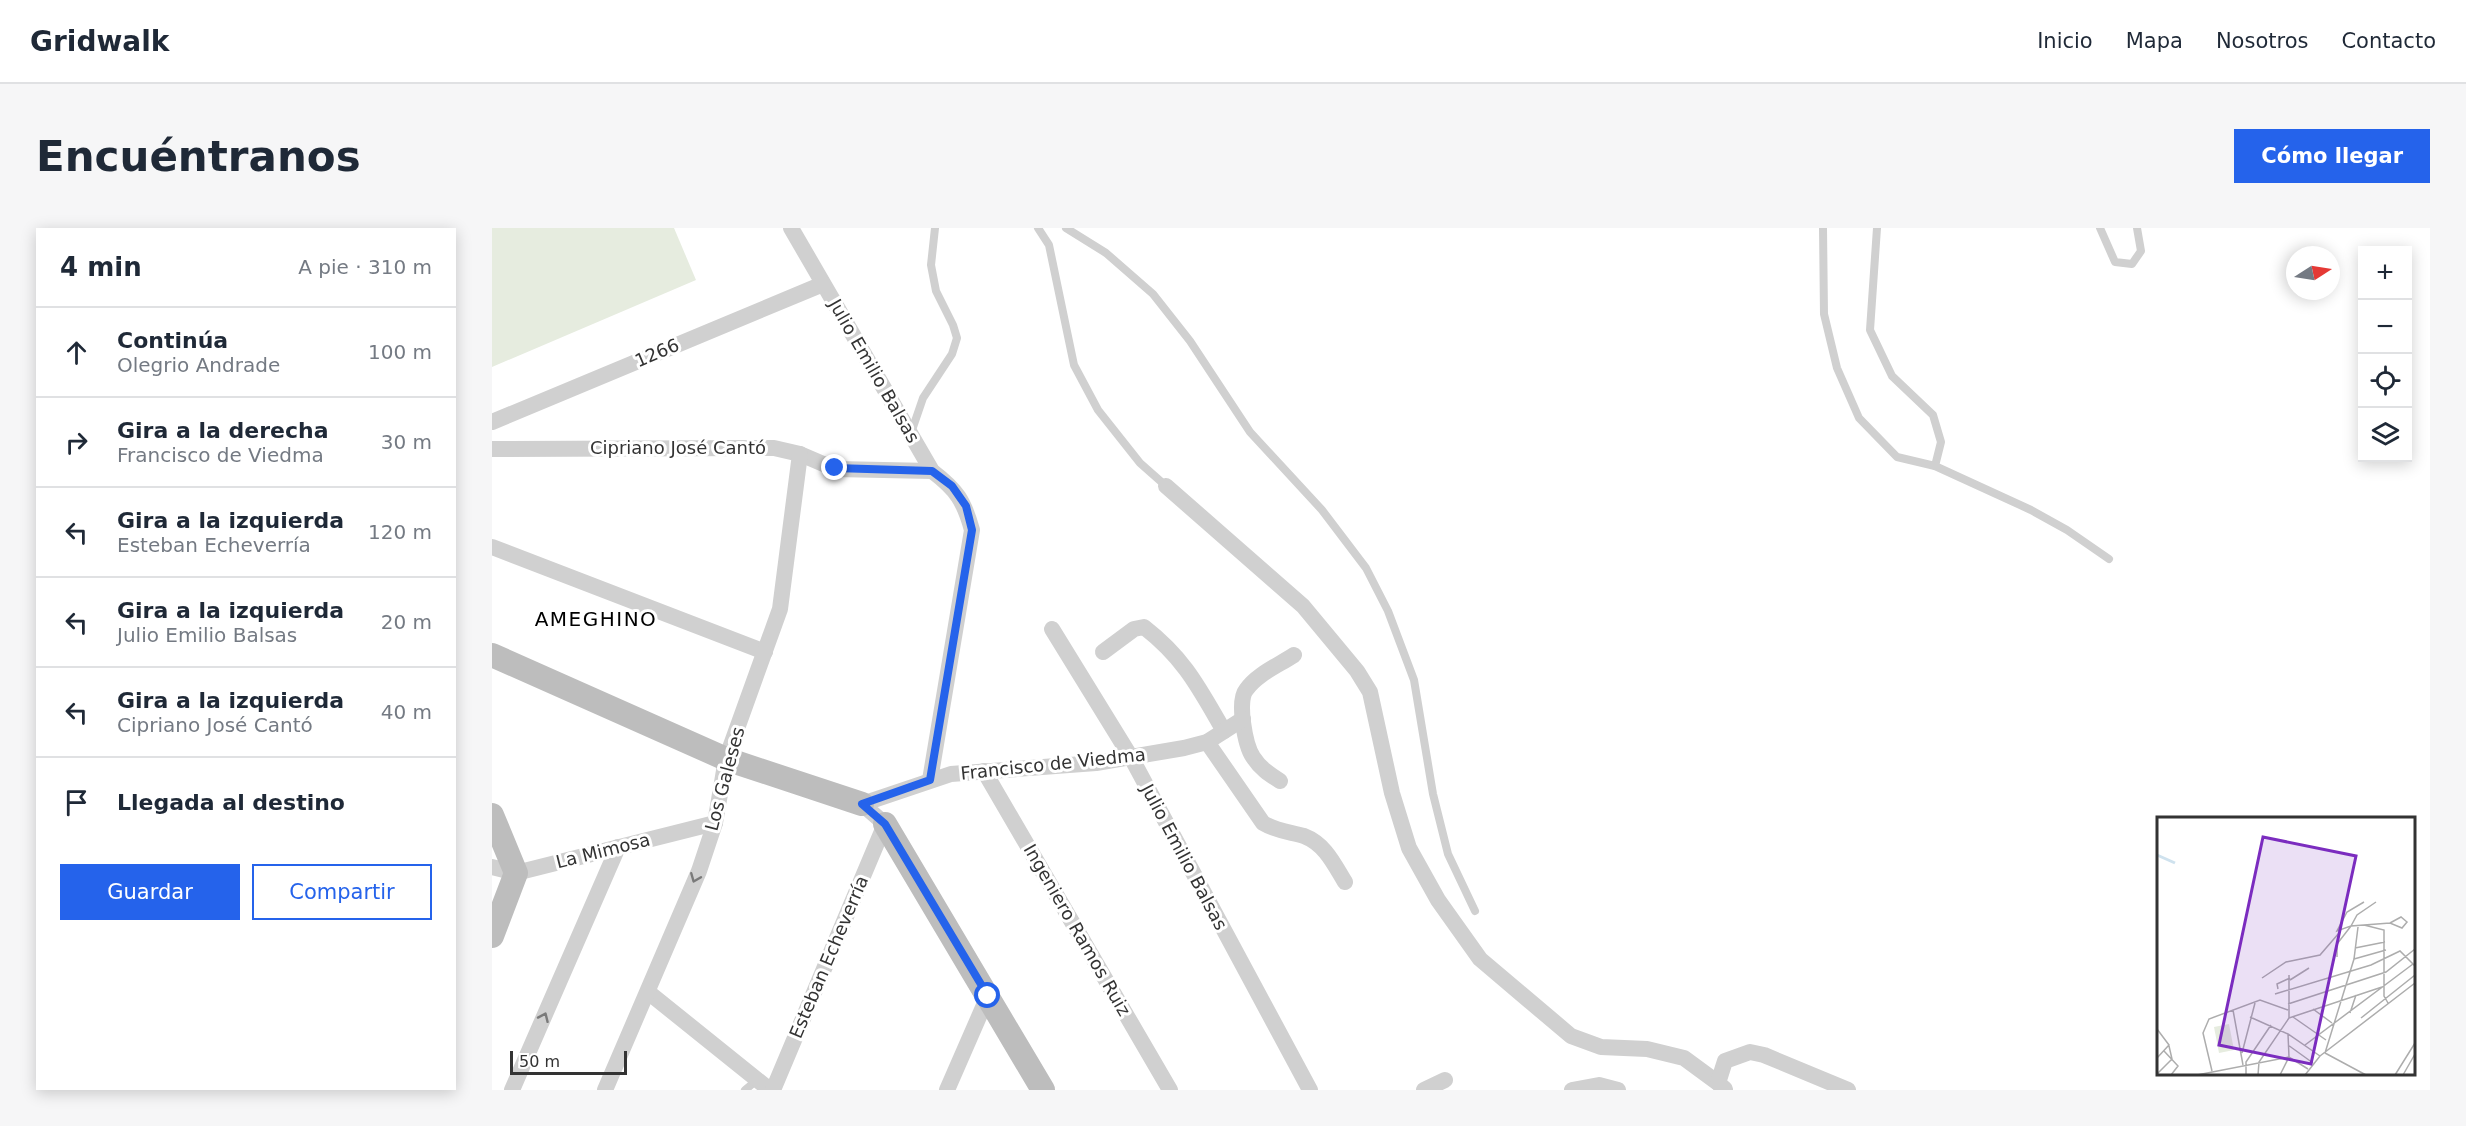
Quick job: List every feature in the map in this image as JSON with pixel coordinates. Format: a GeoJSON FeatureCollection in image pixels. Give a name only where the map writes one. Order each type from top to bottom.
{"type":"FeatureCollection","features":[{"type":"Feature","properties":{"kind":"street","name":"Julio Emilio Balsas"},"geometry":{"type":"LineString","coordinates":[[791,228],[932,471],[952,486],[966,506],[972,530],[930,780]]}},
{"type":"Feature","properties":{"kind":"street","name":"1266"},"geometry":{"type":"LineString","coordinates":[[492,423],[823,284]]}},
{"type":"Feature","properties":{"kind":"street","name":"Cipriano José Cantó"},"geometry":{"type":"LineString","coordinates":[[492,449],[774,448],[800,454],[835,468],[932,471]]}},
{"type":"Feature","properties":{"kind":"street","name":"Los Galeses"},"geometry":{"type":"LineString","coordinates":[[605,1090],[699,871],[715,823],[726,759],[780,609],[800,454]]}},
{"type":"Feature","properties":{"kind":"street"},"geometry":{"type":"LineString","coordinates":[[1166,486],[1304,606],[1357,671],[1370,692],[1392,793],[1409,848],[1438,900],[1480,959],[1571,1036],[1601,1047],[1647,1049],[1683,1058],[1721,1086],[1725,1061],[1750,1052],[1764,1055],[1848,1090]]}},
{"type":"Feature","properties":{"kind":"street"},"geometry":{"type":"LineString","coordinates":[[492,547],[765,652]]}},
{"type":"Feature","properties":{"kind":"street"},"geometry":{"type":"LineString","coordinates":[[1103,652],[1134,629],[1144,627],[1163,642],[1192,675],[1224,731]]}},
{"type":"Feature","properties":{"kind":"street","name":"Julio Emilio Balsas"},"geometry":{"type":"LineString","coordinates":[[1052,629],[1132,759],[1310,1090]]}},
{"type":"Feature","properties":{"kind":"street"},"geometry":{"type":"LineString","coordinates":[[492,655],[726,759],[862,804],[885,824],[1042,1090]]}},
{"type":"Feature","properties":{"kind":"street"},"geometry":{"type":"LineString","coordinates":[[1280,781],[1265,771],[1251,754],[1241,699],[1245,690],[1255,680],[1294,655]]}},
{"type":"Feature","properties":{"kind":"street","name":"Francisco de Viedma"},"geometry":{"type":"LineString","coordinates":[[862,804],[951,774],[1132,759],[1207,742],[1243,719]]}},
{"type":"Feature","properties":{"kind":"street"},"geometry":{"type":"LineString","coordinates":[[1207,742],[1263,824],[1273,829],[1306,837],[1320,845],[1345,882]]}},
{"type":"Feature","properties":{"kind":"street","name":"Ingeniero Ramos Ruiz"},"geometry":{"type":"LineString","coordinates":[[984,771],[1170,1090]]}},
{"type":"Feature","properties":{"kind":"street"},"geometry":{"type":"LineString","coordinates":[[492,815],[516,873],[492,936]]}},
{"type":"Feature","properties":{"kind":"street","name":"La Mimosa"},"geometry":{"type":"LineString","coordinates":[[492,867],[516,873],[715,823]]}},
{"type":"Feature","properties":{"kind":"street","name":"Esteban Echeverría"},"geometry":{"type":"LineString","coordinates":[[761,1087],[885,824]]}},
{"type":"Feature","properties":{"kind":"street"},"geometry":{"type":"LineString","coordinates":[[512,1090],[618,847]]}},
{"type":"Feature","properties":{"kind":"street"},"geometry":{"type":"LineString","coordinates":[[648,992],[761,1087]]}},
{"type":"Feature","properties":{"kind":"street"},"geometry":{"type":"LineString","coordinates":[[946,1090],[988,996]]}},
{"type":"Feature","properties":{"kind":"street"},"geometry":{"type":"LineString","coordinates":[[1424,1090],[1445,1080]]}},
{"type":"Feature","properties":{"kind":"street"},"geometry":{"type":"LineString","coordinates":[[1572,1090],[1599,1084],[1618,1090]]}},
{"type":"Feature","properties":{"kind":"lane"},"geometry":{"type":"LineString","coordinates":[[910,434],[923,398],[952,354],[957,338],[936,291],[931,265],[936,228]]}},
{"type":"Feature","properties":{"kind":"lane"},"geometry":{"type":"LineString","coordinates":[[1038,228],[1049,245],[1074,365],[1098,410],[1140,463],[1166,486]]}},
{"type":"Feature","properties":{"kind":"lane"},"geometry":{"type":"LineString","coordinates":[[1066,228],[1106,253],[1153,294],[1190,341],[1251,432],[1322,510],[1366,568],[1388,611],[1414,680],[1433,795],[1448,854],[1475,911]]}},
{"type":"Feature","properties":{"kind":"lane"},"geometry":{"type":"LineString","coordinates":[[1823,228],[1824,314],[1837,368],[1859,418],[1897,457],[1935,466],[2031,510],[2067,530],[2109,559]]}},
{"type":"Feature","properties":{"kind":"lane"},"geometry":{"type":"LineString","coordinates":[[1878,228],[1870,330],[1892,376],[1933,415],[1941,442],[1935,466]]}},
{"type":"Feature","properties":{"kind":"lane"},"geometry":{"type":"LineString","coordinates":[[2100,228],[2115,262],[2132,264],[2141,251],[2137,228]]}},
{"type":"Feature","properties":{"kind":"shaded area"},"geometry":{"type":"Polygon","coordinates":[[[492,228],[674,228],[696,280],[492,367],[492,228]]]}},
{"type":"Feature","properties":{"kind":"district","name":"AMEGHINO"},"geometry":{"type":"Point","coordinates":[596,619]}},
{"type":"Feature","properties":{"kind":"route"},"geometry":{"type":"LineString","coordinates":[[835,468],[932,471],[952,486],[966,506],[972,530],[930,780],[862,804],[885,824],[988,996]]}}]}
